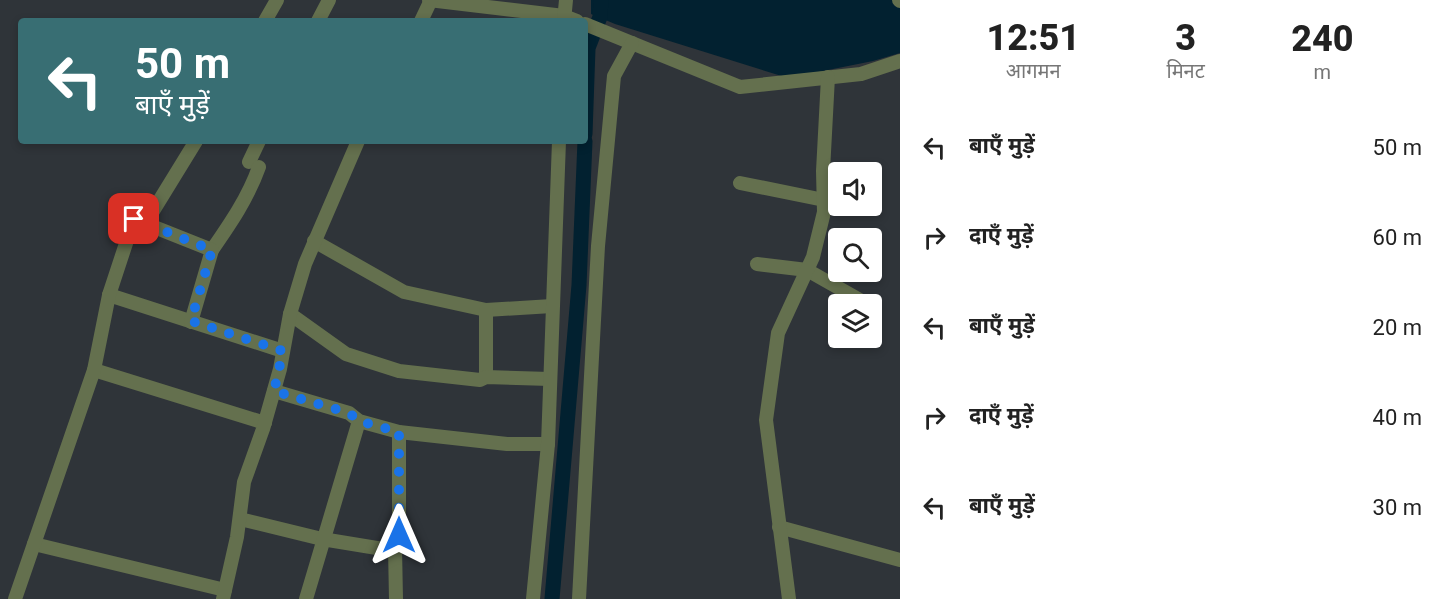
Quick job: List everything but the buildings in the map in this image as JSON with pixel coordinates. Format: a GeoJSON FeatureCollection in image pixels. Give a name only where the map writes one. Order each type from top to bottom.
{"type":"FeatureCollection","features":[{"type":"Feature","properties":{"kind":"street"},"geometry":{"type":"LineString","coordinates":[[266,18],[277,0]]}},
{"type":"Feature","properties":{"kind":"street"},"geometry":{"type":"LineString","coordinates":[[320,18],[329,0]]}},
{"type":"Feature","properties":{"kind":"street"},"geometry":{"type":"LineString","coordinates":[[422,18],[430,0],[561,18]]}},
{"type":"Feature","properties":{"kind":"street"},"geometry":{"type":"LineString","coordinates":[[566,0],[568,18]]}},
{"type":"Feature","properties":{"kind":"street"},"geometry":{"type":"LineString","coordinates":[[588,25],[740,87],[861,74],[900,61]]}},
{"type":"Feature","properties":{"kind":"street"},"geometry":{"type":"LineString","coordinates":[[579,599],[598,246],[614,76],[629,42]]}},
{"type":"Feature","properties":{"kind":"street"},"geometry":{"type":"LineString","coordinates":[[789,599],[766,420],[778,333],[813,257],[824,212],[823,171],[828,77]]}},
{"type":"Feature","properties":{"kind":"street"},"geometry":{"type":"LineString","coordinates":[[145,224],[194,144]]}},
{"type":"Feature","properties":{"kind":"street"},"geometry":{"type":"LineString","coordinates":[[191,321],[212,250],[253,184],[258,144]]}},
{"type":"Feature","properties":{"kind":"street"},"geometry":{"type":"LineString","coordinates":[[34,544],[224,595],[240,519],[244,482],[274,391],[290,314],[305,264],[357,144]]}},
{"type":"Feature","properties":{"kind":"street"},"geometry":{"type":"LineString","coordinates":[[533,599],[548,444],[559,144]]}},
{"type":"Feature","properties":{"kind":"street"},"geometry":{"type":"LineString","coordinates":[[740,183],[824,200]]}},
{"type":"Feature","properties":{"kind":"street"},"geometry":{"type":"LineString","coordinates":[[15,599],[94,370],[109,295],[134,219],[212,250]]}},
{"type":"Feature","properties":{"kind":"street"},"geometry":{"type":"LineString","coordinates":[[314,242],[404,292],[486,310],[552,306]]}},
{"type":"Feature","properties":{"kind":"street"},"geometry":{"type":"LineString","coordinates":[[757,264],[807,270],[849,294]]}},
{"type":"Feature","properties":{"kind":"street"},"geometry":{"type":"LineString","coordinates":[[109,295],[283,351]]}},
{"type":"Feature","properties":{"kind":"street"},"geometry":{"type":"LineString","coordinates":[[486,310],[486,377]]}},
{"type":"Feature","properties":{"kind":"street"},"geometry":{"type":"LineString","coordinates":[[290,314],[346,354],[399,370],[480,380],[486,377],[550,379]]}},
{"type":"Feature","properties":{"kind":"street"},"geometry":{"type":"LineString","coordinates":[[94,370],[265,423]]}},
{"type":"Feature","properties":{"kind":"street"},"geometry":{"type":"LineString","coordinates":[[274,391],[349,413],[359,421],[399,432],[507,444],[548,444]]}},
{"type":"Feature","properties":{"kind":"street"},"geometry":{"type":"LineString","coordinates":[[306,599],[359,421]]}},
{"type":"Feature","properties":{"kind":"street"},"geometry":{"type":"LineString","coordinates":[[396,599],[395,548],[399,535],[399,432]]}},
{"type":"Feature","properties":{"kind":"street"},"geometry":{"type":"LineString","coordinates":[[240,519],[322,539],[384,549],[395,548]]}},
{"type":"Feature","properties":{"kind":"street"},"geometry":{"type":"LineString","coordinates":[[779,527],[900,560]]}},
{"type":"Feature","properties":{"kind":"water"},"geometry":{"type":"Polygon","coordinates":[[[591,0],[900,0],[900,53],[873,61],[788,78],[615,24],[591,14],[591,0]]]}},
{"type":"Feature","properties":{"kind":"waterway"},"geometry":{"type":"LineString","coordinates":[[588,48],[600,17],[601,0]]}},
{"type":"Feature","properties":{"kind":"waterway"},"geometry":{"type":"LineString","coordinates":[[552,599],[579,285],[585,144]]}},
{"type":"Feature","properties":{"kind":"route"},"geometry":{"type":"LineString","coordinates":[[134,219],[212,250],[191,321],[283,351],[274,391],[349,413],[359,421],[399,432],[399,535]]}}]}
